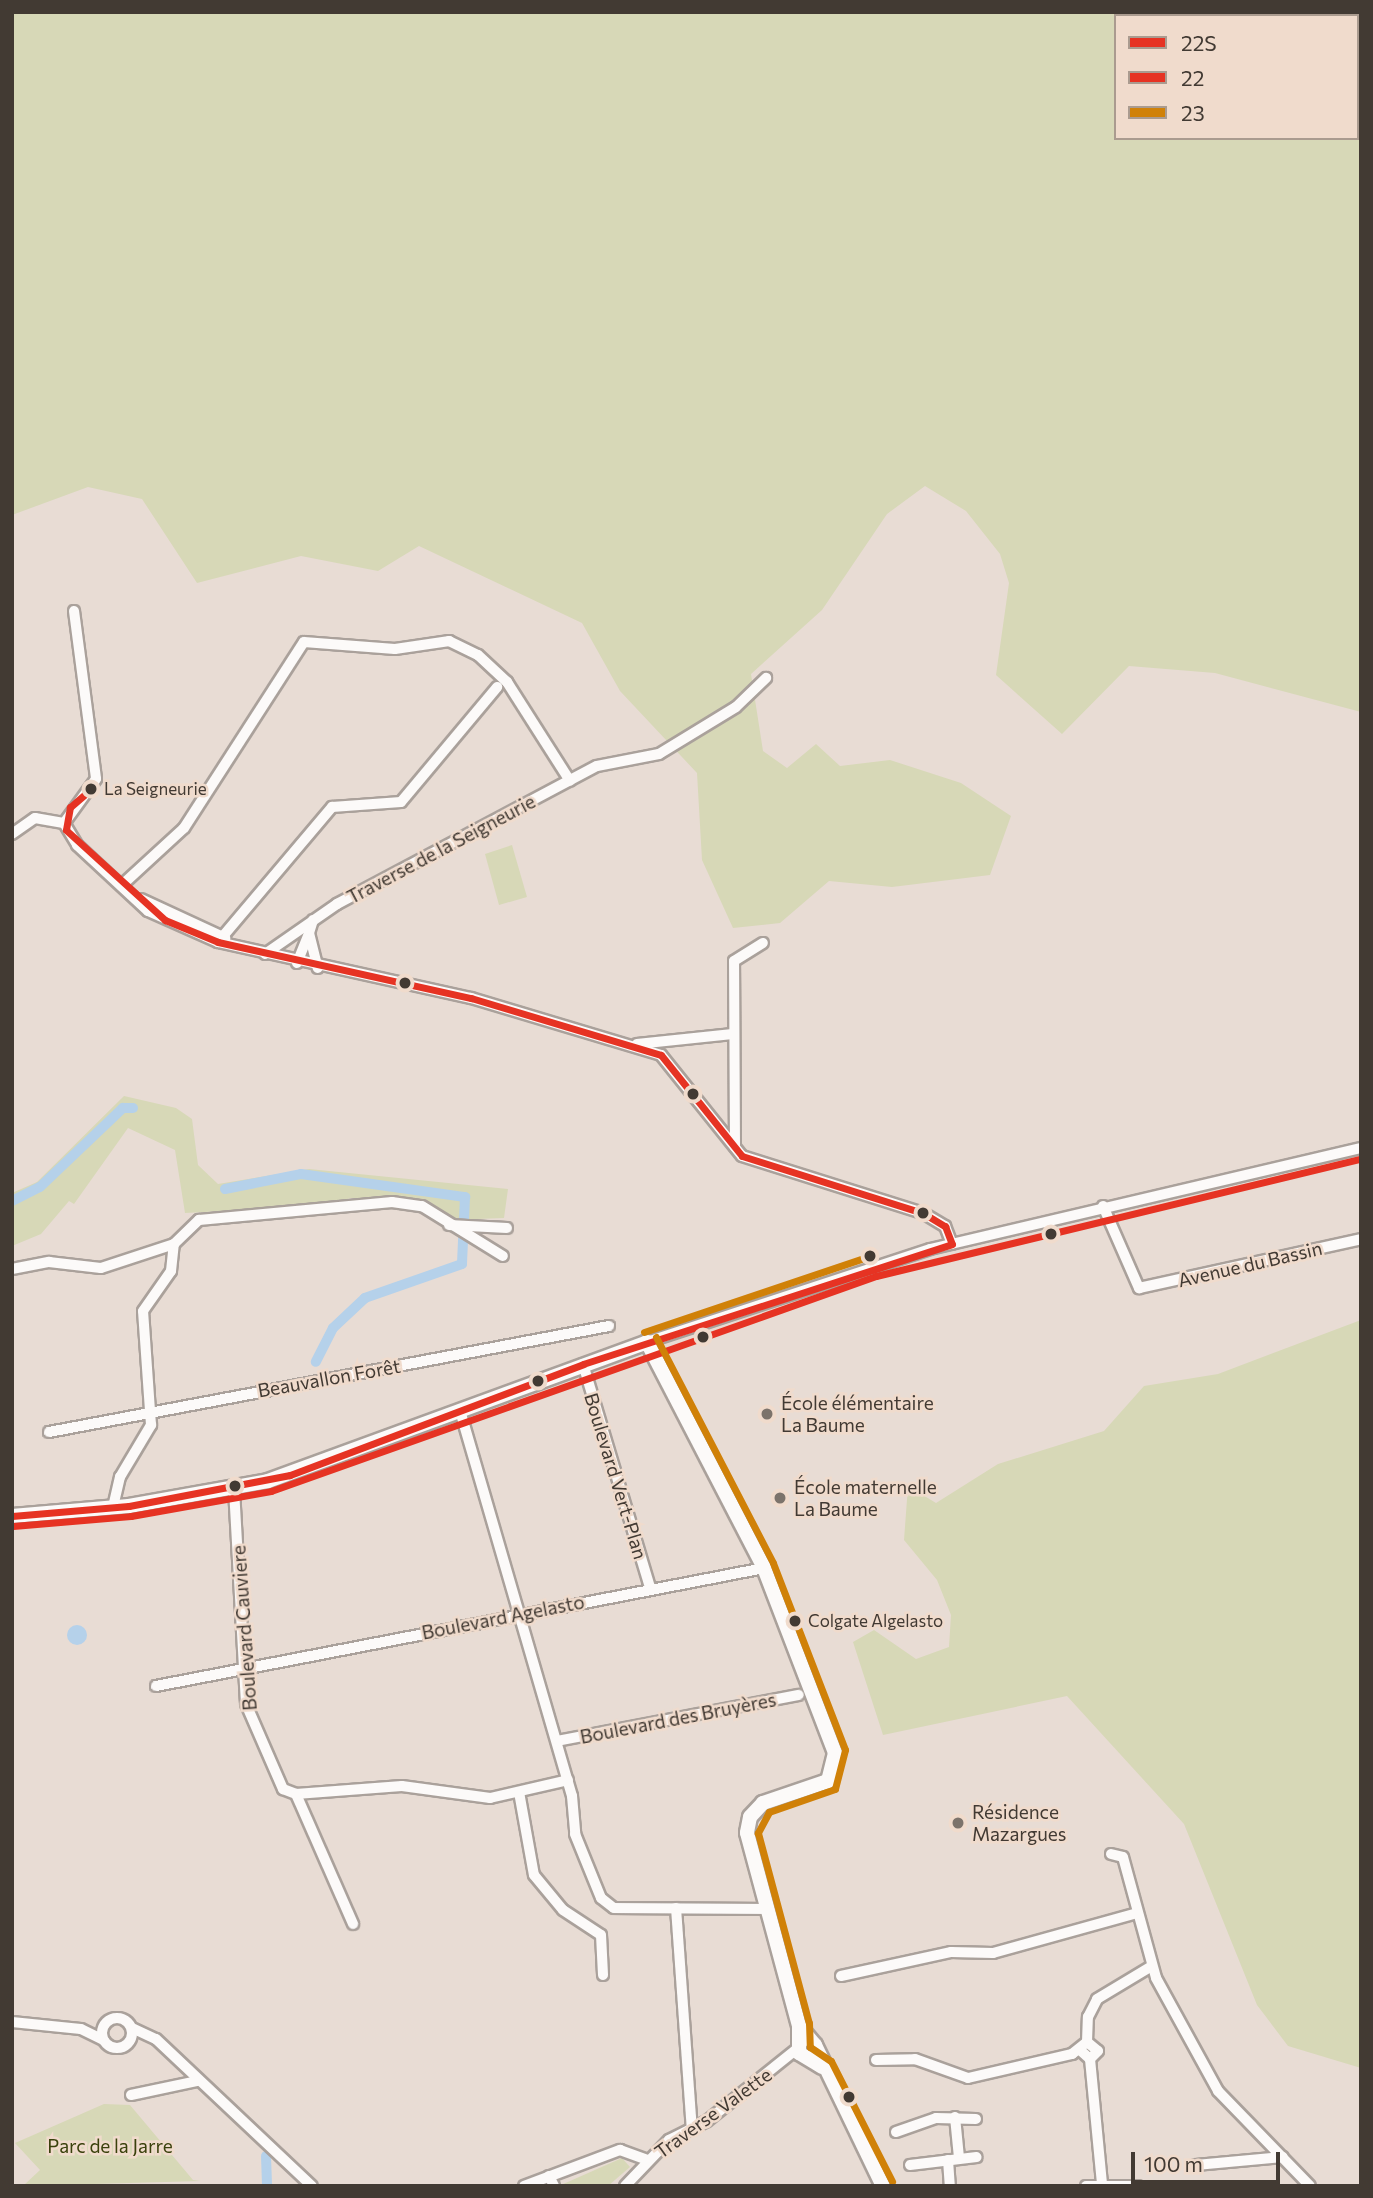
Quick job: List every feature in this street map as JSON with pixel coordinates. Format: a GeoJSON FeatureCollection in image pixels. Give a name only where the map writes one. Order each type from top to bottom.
{"type":"FeatureCollection","features":[{"type":"Feature","properties":{"kind":"street"},"geometry":{"type":"LineString","coordinates":[[64,823],[96,779],[74,611]]}},
{"type":"Feature","properties":{"kind":"street"},"geometry":{"type":"LineString","coordinates":[[122,885],[184,828],[304,642],[395,649],[449,641],[494,668],[508,682],[570,781]]}},
{"type":"Feature","properties":{"kind":"street","name":"Traverse de la Seigneurie"},"geometry":{"type":"LineString","coordinates":[[265,954],[313,920],[597,766],[659,754],[736,707],[766,678]]}},
{"type":"Feature","properties":{"kind":"street"},"geometry":{"type":"LineString","coordinates":[[219,939],[332,807],[401,802],[497,687]]}},
{"type":"Feature","properties":{"kind":"street"},"geometry":{"type":"LineString","coordinates":[[12,834],[36,818],[64,823],[77,845],[156,915],[245,948],[318,968],[471,998],[633,1045],[671,1064],[735,1147],[752,1162],[803,1170],[923,1213],[945,1226],[952,1244]]}},
{"type":"Feature","properties":{"kind":"street"},"geometry":{"type":"LineString","coordinates":[[297,963],[313,920]]}},
{"type":"Feature","properties":{"kind":"street"},"geometry":{"type":"LineString","coordinates":[[309,933],[318,968]]}},
{"type":"Feature","properties":{"kind":"street"},"geometry":{"type":"LineString","coordinates":[[735,1147],[732,1034],[734,961],[764,943]]}},
{"type":"Feature","properties":{"kind":"street"},"geometry":{"type":"LineString","coordinates":[[633,1045],[732,1034]]}},
{"type":"Feature","properties":{"kind":"street"},"geometry":{"type":"LineString","coordinates":[[12,1516],[113,1507],[234,1489],[460,1414],[583,1364],[647,1342],[952,1244],[1103,1206],[1361,1148]]}},
{"type":"Feature","properties":{"kind":"street"},"geometry":{"type":"LineString","coordinates":[[12,1269],[49,1262],[93,1269],[174,1244],[199,1220],[358,1205],[422,1206],[448,1225],[503,1256]]}},
{"type":"Feature","properties":{"kind":"street","name":"Avenue du Bassin"},"geometry":{"type":"LineString","coordinates":[[1103,1206],[1139,1288],[1361,1239]]}},
{"type":"Feature","properties":{"kind":"street"},"geometry":{"type":"LineString","coordinates":[[448,1225],[507,1228]]}},
{"type":"Feature","properties":{"kind":"street"},"geometry":{"type":"LineString","coordinates":[[113,1507],[120,1477],[147,1439],[153,1411],[142,1317],[172,1271],[174,1244]]}},
{"type":"Feature","properties":{"kind":"street","name":"Beauvallon Forêt"},"geometry":{"type":"LineString","coordinates":[[49,1432],[609,1326]]}},
{"type":"Feature","properties":{"kind":"street"},"geometry":{"type":"LineString","coordinates":[[647,1342],[764,1568],[835,1753],[828,1781],[763,1802],[750,1817],[747,1833],[806,2050],[822,2067],[883,2186]]}},
{"type":"Feature","properties":{"kind":"street","name":"Boulevard Vert-Plan"},"geometry":{"type":"LineString","coordinates":[[583,1364],[650,1587]]}},
{"type":"Feature","properties":{"kind":"street"},"geometry":{"type":"LineString","coordinates":[[460,1414],[568,1780],[575,1834],[605,1905],[767,1909]]}},
{"type":"Feature","properties":{"kind":"street","name":"Boulevard Cauviere"},"geometry":{"type":"LineString","coordinates":[[234,1489],[243,1668],[254,1729],[280,1785],[295,1794],[353,1924]]}},
{"type":"Feature","properties":{"kind":"street","name":"Boulevard Agelasto"},"geometry":{"type":"LineString","coordinates":[[156,1686],[650,1587],[764,1568]]}},
{"type":"Feature","properties":{"kind":"street","name":"Boulevard des Bruyères"},"geometry":{"type":"LineString","coordinates":[[557,1741],[799,1695]]}},
{"type":"Feature","properties":{"kind":"street"},"geometry":{"type":"LineString","coordinates":[[295,1794],[402,1786],[490,1798],[568,1780]]}},
{"type":"Feature","properties":{"kind":"street"},"geometry":{"type":"LineString","coordinates":[[519,1792],[534,1875],[563,1910],[601,1935],[603,1975]]}},
{"type":"Feature","properties":{"kind":"street"},"geometry":{"type":"LineString","coordinates":[[1111,1854],[1123,1857],[1133,1914],[1152,1966],[1218,2091],[1310,2186]]}},
{"type":"Feature","properties":{"kind":"street"},"geometry":{"type":"LineString","coordinates":[[676,1908],[692,2129]]}},
{"type":"Feature","properties":{"kind":"street"},"geometry":{"type":"LineString","coordinates":[[841,1976],[951,1952],[993,1953],[1133,1914]]}},
{"type":"Feature","properties":{"kind":"street"},"geometry":{"type":"LineString","coordinates":[[1102,2184],[1090,2059],[1084,2046],[1088,2017],[1097,1999],[1152,1966]]}},
{"type":"Feature","properties":{"kind":"street"},"geometry":{"type":"LineString","coordinates":[[81,2029],[120,2018],[132,2033]]}},
{"type":"Feature","properties":{"kind":"street"},"geometry":{"type":"LineString","coordinates":[[12,2022],[81,2029],[117,2048],[132,2033],[144,2033],[312,2186]]}},
{"type":"Feature","properties":{"kind":"street"},"geometry":{"type":"LineString","coordinates":[[104,2040],[107,2022]]}},
{"type":"Feature","properties":{"kind":"street"},"geometry":{"type":"LineString","coordinates":[[876,2060],[915,2059],[968,2078],[1084,2046],[1098,2049],[1090,2059]]}},
{"type":"Feature","properties":{"kind":"street","name":"Traverse Valette"},"geometry":{"type":"LineString","coordinates":[[524,2186],[552,2181],[620,2150],[648,2160],[785,2061],[806,2050]]}},
{"type":"Feature","properties":{"kind":"street"},"geometry":{"type":"LineString","coordinates":[[131,2095],[197,2081]]}},
{"type":"Feature","properties":{"kind":"street"},"geometry":{"type":"LineString","coordinates":[[896,2132],[955,2117],[976,2119]]}},
{"type":"Feature","properties":{"kind":"street"},"geometry":{"type":"LineString","coordinates":[[955,2117],[959,2158]]}},
{"type":"Feature","properties":{"kind":"street"},"geometry":{"type":"LineString","coordinates":[[910,2165],[977,2157]]}},
{"type":"Feature","properties":{"kind":"street"},"geometry":{"type":"LineString","coordinates":[[1196,2165],[1283,2157]]}},
{"type":"Feature","properties":{"kind":"street"},"geometry":{"type":"LineString","coordinates":[[625,2186],[648,2160]]}},
{"type":"Feature","properties":{"kind":"street"},"geometry":{"type":"LineString","coordinates":[[948,2160],[950,2186]]}},
{"type":"Feature","properties":{"kind":"street"},"geometry":{"type":"LineString","coordinates":[[1086,2186],[1138,2186]]}},
{"type":"Feature","properties":{"kind":"green space"},"geometry":{"type":"Polygon","coordinates":[[[12,12],[1361,12],[1361,712],[1215,673],[1129,666],[1062,734],[996,675],[1009,583],[1000,554],[966,511],[925,486],[887,514],[822,610],[751,674],[763,751],[787,768],[816,744],[840,766],[890,760],[961,783],[1011,816],[990,875],[892,887],[829,881],[780,923],[733,928],[702,860],[697,773],[620,691],[582,623],[419,546],[378,571],[301,556],[197,583],[142,499],[88,487],[12,515],[12,12]]]}},
{"type":"Feature","properties":{"kind":"green space"},"geometry":{"type":"Polygon","coordinates":[[[512,845],[527,897],[499,905],[485,854],[512,845]]]}},
{"type":"Feature","properties":{"kind":"green space"},"geometry":{"type":"Polygon","coordinates":[[[124,1096],[176,1108],[192,1119],[198,1165],[218,1184],[309,1169],[508,1189],[504,1218],[451,1220],[426,1200],[351,1198],[320,1206],[185,1213],[175,1150],[128,1128],[74,1204],[69,1201],[41,1234],[12,1246],[12,1193],[37,1182],[124,1096]]]}},
{"type":"Feature","properties":{"kind":"green space"},"geometry":{"type":"Polygon","coordinates":[[[1361,1320],[1361,2068],[1288,2046],[1257,2005],[1184,1824],[1067,1696],[883,1735],[853,1642],[874,1630],[916,1659],[949,1647],[951,1615],[937,1580],[904,1540],[908,1486],[936,1503],[998,1464],[1104,1431],[1144,1386],[1218,1374],[1361,1320]]]}},
{"type":"Feature","properties":{"kind":"green space","name":"Parc de la Jarre"},"geometry":{"type":"Polygon","coordinates":[[[104,2104],[130,2105],[193,2180],[201,2181],[23,2186],[40,2170],[15,2143],[104,2104]]]}},
{"type":"Feature","properties":{"kind":"green space"},"geometry":{"type":"Polygon","coordinates":[[[622,2158],[630,2167],[608,2186],[561,2185],[622,2158]]]}},
{"type":"Feature","properties":{"kind":"water"},"geometry":{"type":"Polygon","coordinates":[[[77,1625],[84,1628],[87,1635],[84,1642],[77,1645],[70,1642],[67,1635],[70,1628],[77,1625]]]}},
{"type":"Feature","properties":{"kind":"waterway"},"geometry":{"type":"LineString","coordinates":[[12,1201],[40,1187],[123,1108],[133,1108]]}},
{"type":"Feature","properties":{"kind":"waterway"},"geometry":{"type":"LineString","coordinates":[[225,1189],[301,1174],[465,1197],[462,1264],[365,1298],[333,1328],[316,1362]]}},
{"type":"Feature","properties":{"kind":"waterway"},"geometry":{"type":"LineString","coordinates":[[266,2156],[267,2186]]}},
{"type":"Feature","properties":{"kind":"transit line","name":"22S"},"geometry":{"type":"LineString","coordinates":[[91,789],[70,807],[66,830],[165,920],[218,942],[471,998],[661,1055],[742,1156],[923,1213],[945,1226],[952,1244]]}},
{"type":"Feature","properties":{"kind":"transit line","name":"22"},"geometry":{"type":"LineString","coordinates":[[13,1526],[131,1516],[271,1491],[876,1276],[1361,1159]]}},
{"type":"Feature","properties":{"kind":"transit line","name":"22S"},"geometry":{"type":"LineString","coordinates":[[12,1516],[129,1506],[290,1475],[583,1364],[952,1244]]}},
{"type":"Feature","properties":{"kind":"transit line","name":"23"},"geometry":{"type":"LineString","coordinates":[[644,1332],[870,1256]]}},
{"type":"Feature","properties":{"kind":"transit line","name":"23"},"geometry":{"type":"LineString","coordinates":[[656,1337],[773,1563],[845,1750],[835,1789],[769,1812],[758,1833],[809,2023],[810,2047],[831,2061],[892,2181]]}},
{"type":"Feature","properties":{"kind":"place","name":"La Seigneurie"},"geometry":{"type":"Point","coordinates":[91,789]}},
{"type":"Feature","properties":{"kind":"place","name":"École élémentaire La Baume"},"geometry":{"type":"Point","coordinates":[767,1414]}},
{"type":"Feature","properties":{"kind":"place","name":"École maternelle La Baume"},"geometry":{"type":"Point","coordinates":[780,1498]}},
{"type":"Feature","properties":{"kind":"place","name":"Colgate Algelasto"},"geometry":{"type":"Point","coordinates":[795,1621]}},
{"type":"Feature","properties":{"kind":"place","name":"Résidence Mazargues"},"geometry":{"type":"Point","coordinates":[958,1823]}}]}
